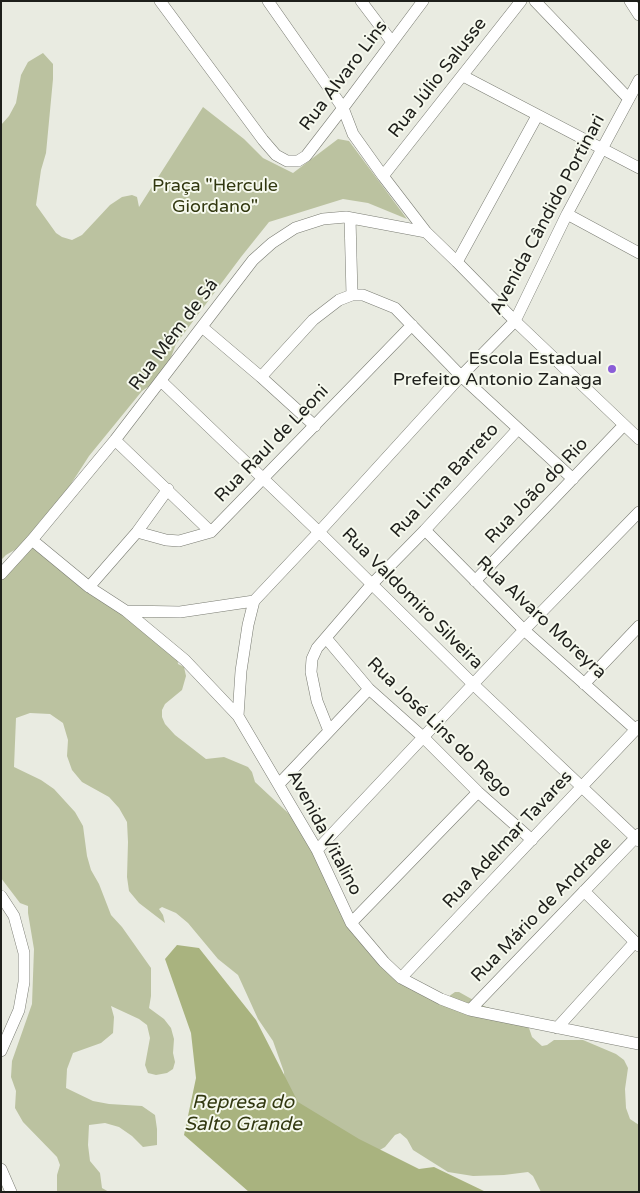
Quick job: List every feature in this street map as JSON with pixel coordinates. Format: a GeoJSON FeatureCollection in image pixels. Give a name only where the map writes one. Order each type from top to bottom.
{"type":"FeatureCollection","features":[{"type":"Feature","properties":{"kind":"street","name":"Rua Alvaro Lins"},"geometry":{"type":"LineString","coordinates":[[160,1],[263,140],[276,155],[287,161],[298,161],[306,156],[423,1]]}},
{"type":"Feature","properties":{"kind":"street"},"geometry":{"type":"LineString","coordinates":[[268,1],[344,108],[353,134],[426,232],[515,321],[639,439]]}},
{"type":"Feature","properties":{"kind":"street"},"geometry":{"type":"LineString","coordinates":[[361,1],[392,42]]}},
{"type":"Feature","properties":{"kind":"street","name":"Rua Júlio Salusse"},"geometry":{"type":"LineString","coordinates":[[383,176],[521,1]]}},
{"type":"Feature","properties":{"kind":"street"},"geometry":{"type":"LineString","coordinates":[[535,1],[629,99]]}},
{"type":"Feature","properties":{"kind":"street"},"geometry":{"type":"LineString","coordinates":[[630,1],[639,15]]}},
{"type":"Feature","properties":{"kind":"street"},"geometry":{"type":"LineString","coordinates":[[463,76],[639,168]]}},
{"type":"Feature","properties":{"kind":"street","name":"Avenida Cândido Portinari"},"geometry":{"type":"LineString","coordinates":[[238,716],[241,671],[248,625],[254,601],[515,321],[567,214],[639,80]]}},
{"type":"Feature","properties":{"kind":"street"},"geometry":{"type":"LineString","coordinates":[[457,262],[538,116]]}},
{"type":"Feature","properties":{"kind":"street"},"geometry":{"type":"LineString","coordinates":[[567,214],[639,253]]}},
{"type":"Feature","properties":{"kind":"street"},"geometry":{"type":"LineString","coordinates":[[350,218],[352,295]]}},
{"type":"Feature","properties":{"kind":"street","name":"Rua Mém de Sá"},"geometry":{"type":"LineString","coordinates":[[1,574],[32,540],[115,440],[253,260],[272,243],[295,228],[323,219],[350,218],[426,232]]}},
{"type":"Feature","properties":{"kind":"street"},"geometry":{"type":"LineString","coordinates":[[261,377],[313,320],[339,300],[352,295],[364,296],[395,308],[462,376],[574,479]]}},
{"type":"Feature","properties":{"kind":"street","name":"Rua Raul de Leoni"},"geometry":{"type":"LineString","coordinates":[[137,532],[179,541],[211,532],[264,480],[412,325]]}},
{"type":"Feature","properties":{"kind":"street"},"geometry":{"type":"LineString","coordinates":[[202,327],[315,426]]}},
{"type":"Feature","properties":{"kind":"street","name":"Rua Valdomiro Silveira"},"geometry":{"type":"LineString","coordinates":[[161,381],[320,532],[474,685],[638,837]]}},
{"type":"Feature","properties":{"kind":"street","name":"Rua João do Rio"},"geometry":{"type":"LineString","coordinates":[[475,581],[624,425]]}},
{"type":"Feature","properties":{"kind":"street","name":"Rua Lima Barreto"},"geometry":{"type":"LineString","coordinates":[[329,731],[317,701],[311,672],[312,659],[317,648],[372,584],[425,530],[518,429]]}},
{"type":"Feature","properties":{"kind":"street"},"geometry":{"type":"LineString","coordinates":[[115,440],[211,532]]}},
{"type":"Feature","properties":{"kind":"street"},"geometry":{"type":"LineString","coordinates":[[89,587],[137,532],[168,489]]}},
{"type":"Feature","properties":{"kind":"street"},"geometry":{"type":"LineString","coordinates":[[317,850],[524,630],[639,512]]}},
{"type":"Feature","properties":{"kind":"street","name":"Rua Alvaro Moreyra"},"geometry":{"type":"LineString","coordinates":[[425,530],[524,630],[584,684],[637,727]]}},
{"type":"Feature","properties":{"kind":"street","name":"Avenida Vitalino"},"geometry":{"type":"LineString","coordinates":[[32,540],[89,587],[126,611],[185,660],[238,716],[317,850],[351,923],[384,962],[401,978],[441,999],[470,1010],[639,1044]]}},
{"type":"Feature","properties":{"kind":"street"},"geometry":{"type":"LineString","coordinates":[[126,611],[180,612],[254,601]]}},
{"type":"Feature","properties":{"kind":"street"},"geometry":{"type":"LineString","coordinates":[[584,684],[639,626]]}},
{"type":"Feature","properties":{"kind":"street","name":"Rua José Lins do Rego"},"geometry":{"type":"LineString","coordinates":[[326,638],[369,689],[532,840]]}},
{"type":"Feature","properties":{"kind":"street"},"geometry":{"type":"LineString","coordinates":[[279,784],[369,689]]}},
{"type":"Feature","properties":{"kind":"street","name":"Rua Adelmar Tavares"},"geometry":{"type":"LineString","coordinates":[[401,978],[637,727]]}},
{"type":"Feature","properties":{"kind":"street"},"geometry":{"type":"LineString","coordinates":[[351,923],[478,792]]}},
{"type":"Feature","properties":{"kind":"street","name":"Rua Mário de Andrade"},"geometry":{"type":"LineString","coordinates":[[470,1010],[638,837]]}},
{"type":"Feature","properties":{"kind":"street"},"geometry":{"type":"LineString","coordinates":[[557,1028],[637,944],[584,891]]}},
{"type":"Feature","properties":{"kind":"street"},"geometry":{"type":"LineString","coordinates":[[1,896],[14,916],[24,953],[24,982],[19,1010],[1,1051]]}},
{"type":"Feature","properties":{"kind":"street"},"geometry":{"type":"LineString","coordinates":[[1,1169],[11,1192]]}},
{"type":"Feature","properties":{"kind":"green space","name":"Praça \"Hercule Giordano\""},"geometry":{"type":"Polygon","coordinates":[[[43,53],[53,64],[53,79],[46,153],[41,170],[36,205],[56,233],[62,237],[72,240],[82,235],[110,205],[122,197],[132,195],[137,197],[139,207],[203,107],[244,139],[263,158],[293,173],[338,139],[349,141],[407,219],[368,203],[343,199],[269,222],[176,344],[168,365],[151,385],[142,391],[89,456],[58,504],[41,520],[33,531],[33,535],[177,655],[178,664],[184,667],[186,676],[182,690],[165,704],[162,710],[165,724],[175,735],[206,759],[224,757],[248,767],[252,772],[255,782],[301,825],[339,905],[373,958],[389,971],[445,999],[455,992],[459,992],[484,1006],[519,1018],[528,1025],[532,1037],[542,1046],[554,1040],[583,1040],[616,1054],[624,1060],[628,1068],[625,1089],[626,1108],[630,1119],[639,1125],[639,1192],[541,1192],[533,1176],[528,1172],[473,1176],[448,1172],[413,1150],[407,1139],[400,1133],[395,1135],[385,1147],[378,1151],[343,1146],[285,1093],[284,1072],[273,1041],[258,1019],[238,975],[218,959],[188,923],[176,913],[162,907],[159,909],[165,923],[139,903],[129,891],[127,877],[127,822],[119,808],[109,797],[82,782],[72,770],[67,756],[68,740],[63,723],[50,714],[30,713],[16,718],[14,767],[41,780],[54,789],[75,812],[83,826],[91,870],[99,884],[111,915],[122,927],[151,968],[149,1008],[164,1019],[171,1028],[174,1039],[173,1053],[175,1062],[173,1069],[167,1073],[156,1075],[148,1073],[145,1065],[150,1038],[147,1025],[139,1019],[111,1006],[114,1017],[113,1033],[101,1043],[73,1053],[67,1069],[66,1088],[93,1101],[142,1106],[155,1115],[157,1145],[143,1147],[119,1127],[105,1123],[89,1125],[88,1145],[90,1161],[100,1173],[102,1188],[109,1192],[57,1192],[57,1175],[60,1165],[57,1157],[23,1122],[15,1108],[16,1091],[11,1077],[12,1061],[32,1004],[34,949],[28,906],[20,903],[1,878],[1,579],[7,573],[18,548],[1,560],[1,125],[9,116],[16,103],[21,75],[28,62],[43,53]]]}},
{"type":"Feature","properties":{"kind":"water","name":"Represa do Salto Grande"},"geometry":{"type":"Polygon","coordinates":[[[177,945],[199,948],[256,1020],[298,1102],[359,1139],[419,1169],[434,1167],[486,1192],[249,1192],[184,1135],[196,1078],[191,1033],[165,959],[177,945]]]}},
{"type":"Feature","properties":{"kind":"place","name":"Escola Estadual Prefeito Antonio Zanaga"},"geometry":{"type":"Point","coordinates":[612,369]}}]}
